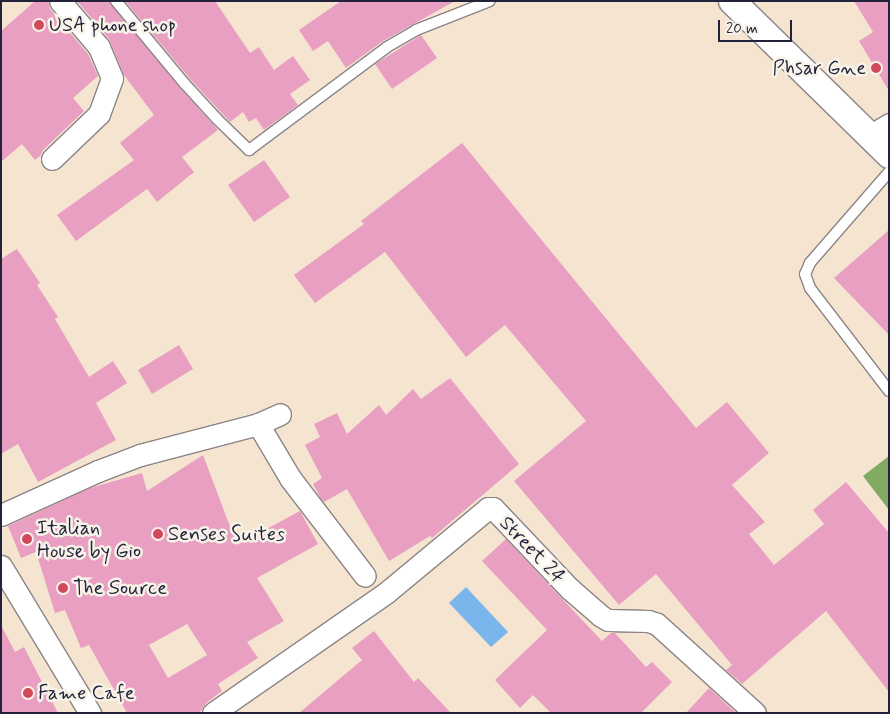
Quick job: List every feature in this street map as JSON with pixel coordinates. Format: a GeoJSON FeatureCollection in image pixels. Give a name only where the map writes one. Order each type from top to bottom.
{"type":"FeatureCollection","features":[{"type":"Feature","properties":{"kind":"street"},"geometry":{"type":"LineString","coordinates":[[52,160],[99,114],[112,78],[99,47],[60,1]]}},
{"type":"Feature","properties":{"kind":"street"},"geometry":{"type":"LineString","coordinates":[[732,1],[879,130],[889,155]]}},
{"type":"Feature","properties":{"kind":"street"},"geometry":{"type":"LineString","coordinates":[[1,515],[98,471],[140,455],[258,424],[280,414]]}},
{"type":"Feature","properties":{"kind":"street"},"geometry":{"type":"LineString","coordinates":[[258,424],[290,478],[365,576]]}},
{"type":"Feature","properties":{"kind":"street","name":"Street 24"},"geometry":{"type":"LineString","coordinates":[[213,713],[387,592],[488,508],[493,508],[570,588],[601,616],[608,620],[648,621],[657,624],[755,713]]}},
{"type":"Feature","properties":{"kind":"street"},"geometry":{"type":"LineString","coordinates":[[1,566],[90,713]]}},
{"type":"Feature","properties":{"kind":"lane"},"geometry":{"type":"LineString","coordinates":[[116,1],[216,119],[249,150],[387,47],[416,30],[490,1]]}},
{"type":"Feature","properties":{"kind":"lane"},"geometry":{"type":"LineString","coordinates":[[889,172],[810,264],[805,274],[810,288],[889,391]]}},
{"type":"Feature","properties":{"kind":"green space"},"geometry":{"type":"Polygon","coordinates":[[[889,456],[889,510],[863,476],[889,456]]]}},
{"type":"Feature","properties":{"kind":"water"},"geometry":{"type":"Polygon","coordinates":[[[466,587],[508,632],[491,647],[449,603],[466,587]]]}},
{"type":"Feature","properties":{"kind":"building"},"geometry":{"type":"Polygon","coordinates":[[[35,1],[48,1],[50,9],[88,54],[98,76],[73,98],[84,111],[43,150],[40,156],[35,160],[22,144],[1,162],[1,31],[35,1]]]}},
{"type":"Feature","properties":{"kind":"building"},"geometry":{"type":"Polygon","coordinates":[[[77,1],[109,1],[180,88],[218,130],[182,157],[194,172],[157,202],[147,189],[76,241],[57,215],[134,160],[120,143],[154,115],[124,75],[109,39],[77,1]]]}},
{"type":"Feature","properties":{"kind":"building"},"geometry":{"type":"Polygon","coordinates":[[[125,1],[215,1],[250,53],[259,47],[274,70],[293,56],[310,80],[290,94],[298,105],[264,130],[256,118],[249,122],[243,112],[230,122],[190,79],[125,1]]]}},
{"type":"Feature","properties":{"kind":"building"},"geometry":{"type":"Polygon","coordinates":[[[341,1],[455,1],[383,41],[346,68],[328,41],[313,51],[299,30],[341,1]]]}},
{"type":"Feature","properties":{"kind":"building"},"geometry":{"type":"Polygon","coordinates":[[[854,1],[889,1],[889,91],[859,41],[873,32],[854,1]]]}},
{"type":"Feature","properties":{"kind":"building"},"geometry":{"type":"Polygon","coordinates":[[[421,35],[437,58],[392,89],[375,64],[421,35]]]}},
{"type":"Feature","properties":{"kind":"building"},"geometry":{"type":"Polygon","coordinates":[[[462,143],[696,428],[727,402],[769,453],[732,485],[765,522],[749,534],[774,565],[824,524],[813,510],[846,482],[889,533],[889,692],[826,611],[742,684],[726,670],[732,665],[656,574],[619,605],[514,481],[586,421],[505,325],[466,357],[385,252],[315,303],[294,275],[364,224],[361,221],[462,143]]]}},
{"type":"Feature","properties":{"kind":"building"},"geometry":{"type":"Polygon","coordinates":[[[264,160],[290,197],[254,222],[228,185],[264,160]]]}},
{"type":"Feature","properties":{"kind":"building"},"geometry":{"type":"Polygon","coordinates":[[[889,230],[889,335],[834,278],[889,230]]]}},
{"type":"Feature","properties":{"kind":"building"},"geometry":{"type":"Polygon","coordinates":[[[17,249],[40,283],[37,285],[58,317],[55,319],[89,377],[113,361],[127,383],[96,403],[116,440],[38,482],[18,444],[1,454],[1,259],[17,249]]]}},
{"type":"Feature","properties":{"kind":"building"},"geometry":{"type":"Polygon","coordinates":[[[179,345],[193,369],[152,394],[138,370],[179,345]]]}},
{"type":"Feature","properties":{"kind":"building"},"geometry":{"type":"Polygon","coordinates":[[[450,378],[519,464],[432,538],[430,536],[389,561],[347,489],[324,502],[321,499],[313,484],[322,478],[305,445],[320,437],[314,424],[337,413],[347,434],[379,405],[386,415],[413,389],[421,399],[450,378]]]}},
{"type":"Feature","properties":{"kind":"building"},"geometry":{"type":"Polygon","coordinates":[[[203,455],[237,545],[300,511],[318,544],[257,578],[284,621],[247,642],[258,658],[218,684],[222,691],[206,703],[201,711],[197,713],[127,713],[89,645],[81,648],[65,610],[55,613],[36,552],[21,558],[8,526],[90,488],[142,473],[147,491],[203,455]],[[187,624],[149,645],[168,678],[207,655],[187,624]]]}},
{"type":"Feature","properties":{"kind":"building"},"geometry":{"type":"Polygon","coordinates":[[[506,539],[602,641],[611,633],[615,633],[646,667],[652,662],[672,682],[641,713],[551,713],[533,695],[520,708],[495,680],[547,630],[482,561],[506,539]]]}},
{"type":"Feature","properties":{"kind":"building"},"geometry":{"type":"Polygon","coordinates":[[[1,625],[15,652],[24,647],[58,713],[1,713],[1,625]]]}},
{"type":"Feature","properties":{"kind":"building"},"geometry":{"type":"Polygon","coordinates":[[[374,631],[414,682],[418,678],[451,713],[299,713],[362,660],[352,648],[374,631]]]}},
{"type":"Feature","properties":{"kind":"building"},"geometry":{"type":"Polygon","coordinates":[[[709,688],[736,713],[686,713],[709,688]]]}},
{"type":"Feature","properties":{"kind":"place","name":"USA phone shop"},"geometry":{"type":"Point","coordinates":[39,25]}},
{"type":"Feature","properties":{"kind":"place","name":"Phsar Gne"},"geometry":{"type":"Point","coordinates":[876,68]}},
{"type":"Feature","properties":{"kind":"place","name":"Senses Suites"},"geometry":{"type":"Point","coordinates":[158,534]}},
{"type":"Feature","properties":{"kind":"place","name":"Italian House by Gio"},"geometry":{"type":"Point","coordinates":[27,539]}},
{"type":"Feature","properties":{"kind":"place","name":"The Source"},"geometry":{"type":"Point","coordinates":[63,588]}},
{"type":"Feature","properties":{"kind":"place","name":"Fame Cafe"},"geometry":{"type":"Point","coordinates":[28,693]}}]}
